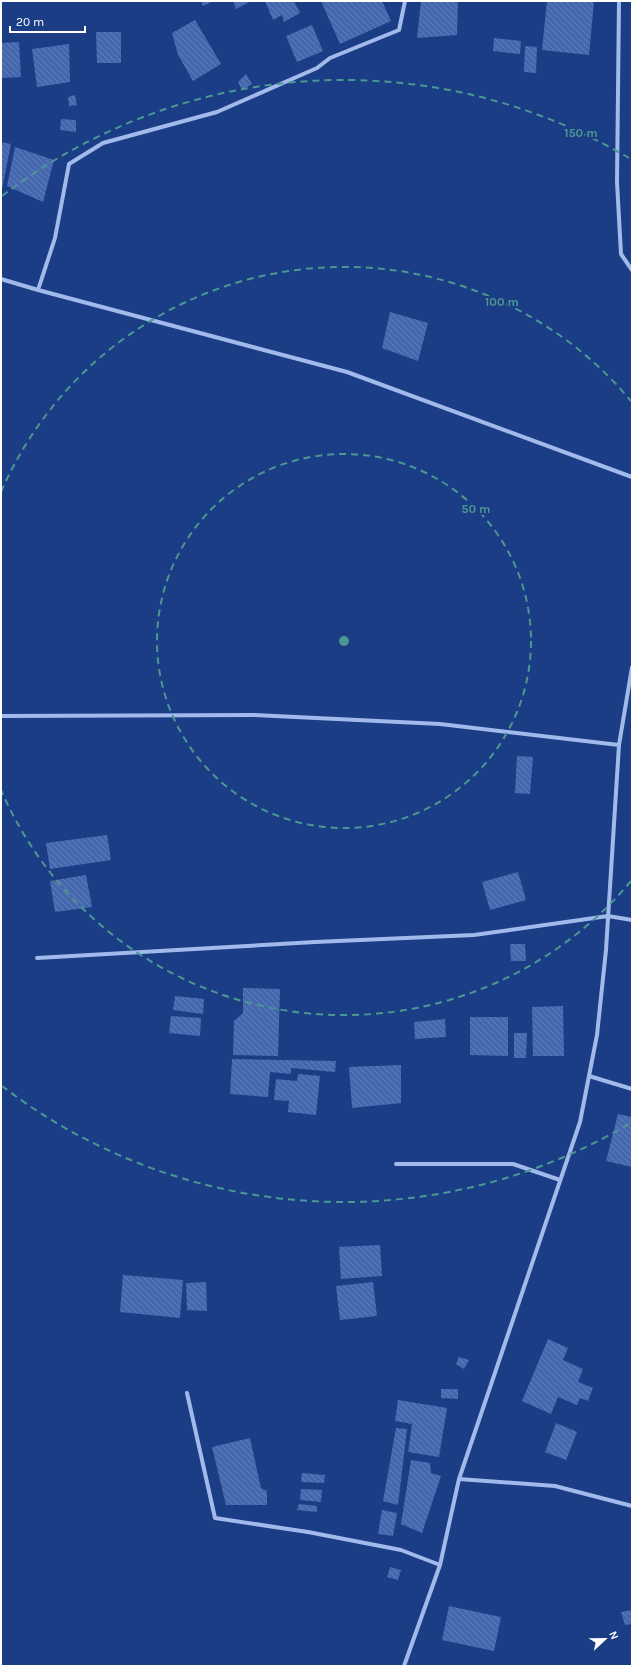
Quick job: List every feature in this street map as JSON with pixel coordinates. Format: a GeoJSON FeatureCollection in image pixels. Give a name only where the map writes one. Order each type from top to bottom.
{"type":"FeatureCollection","features":[{"type":"Feature","properties":{"kind":"street"},"geometry":{"type":"LineString","coordinates":[[38,290],[55,238],[68,164],[103,143],[217,112],[317,68],[330,58],[399,30],[405,1]]}},
{"type":"Feature","properties":{"kind":"street"},"geometry":{"type":"LineString","coordinates":[[619,1],[617,182],[622,254],[632,270]]}},
{"type":"Feature","properties":{"kind":"street"},"geometry":{"type":"LineString","coordinates":[[1,279],[347,372],[632,477]]}},
{"type":"Feature","properties":{"kind":"street"},"geometry":{"type":"LineString","coordinates":[[404,1666],[440,1565],[459,1479],[580,1122],[597,1035],[608,916],[619,745],[632,667]]}},
{"type":"Feature","properties":{"kind":"street"},"geometry":{"type":"LineString","coordinates":[[1,716],[254,715],[424,723],[619,745]]}},
{"type":"Feature","properties":{"kind":"street"},"geometry":{"type":"LineString","coordinates":[[37,958],[307,942],[474,935],[608,916],[632,920]]}},
{"type":"Feature","properties":{"kind":"street"},"geometry":{"type":"LineString","coordinates":[[589,1076],[632,1089]]}},
{"type":"Feature","properties":{"kind":"street"},"geometry":{"type":"LineString","coordinates":[[396,1164],[513,1164],[560,1180]]}},
{"type":"Feature","properties":{"kind":"street"},"geometry":{"type":"LineString","coordinates":[[187,1393],[215,1518],[308,1532],[401,1550],[440,1565]]}},
{"type":"Feature","properties":{"kind":"street"},"geometry":{"type":"LineString","coordinates":[[459,1479],[555,1486],[632,1506]]}},
{"type":"Feature","properties":{"kind":"building"},"geometry":{"type":"Polygon","coordinates":[[[201,1],[214,1],[203,6],[201,1]]]}},
{"type":"Feature","properties":{"kind":"building"},"geometry":{"type":"Polygon","coordinates":[[[233,1],[251,1],[236,9],[233,1]]]}},
{"type":"Feature","properties":{"kind":"building"},"geometry":{"type":"Polygon","coordinates":[[[265,1],[294,1],[300,13],[284,22],[282,15],[273,20],[265,1]]]}},
{"type":"Feature","properties":{"kind":"building"},"geometry":{"type":"Polygon","coordinates":[[[321,1],[382,1],[391,21],[340,44],[321,1]]]}},
{"type":"Feature","properties":{"kind":"building"},"geometry":{"type":"Polygon","coordinates":[[[421,1],[458,1],[457,35],[417,38],[421,1]]]}},
{"type":"Feature","properties":{"kind":"building"},"geometry":{"type":"Polygon","coordinates":[[[547,1],[594,1],[589,55],[542,50],[547,1]]]}},
{"type":"Feature","properties":{"kind":"building"},"geometry":{"type":"Polygon","coordinates":[[[195,20],[221,64],[193,81],[178,55],[172,33],[195,20]]]}},
{"type":"Feature","properties":{"kind":"building"},"geometry":{"type":"Polygon","coordinates":[[[312,25],[323,51],[297,62],[286,36],[312,25]]]}},
{"type":"Feature","properties":{"kind":"building"},"geometry":{"type":"Polygon","coordinates":[[[96,32],[121,32],[121,63],[97,63],[96,32]]]}},
{"type":"Feature","properties":{"kind":"building"},"geometry":{"type":"Polygon","coordinates":[[[494,38],[521,41],[520,54],[493,51],[494,38]]]}},
{"type":"Feature","properties":{"kind":"building"},"geometry":{"type":"Polygon","coordinates":[[[19,42],[21,77],[1,78],[1,43],[19,42]]]}},
{"type":"Feature","properties":{"kind":"building"},"geometry":{"type":"Polygon","coordinates":[[[69,44],[70,82],[37,87],[32,49],[69,44]]]}},
{"type":"Feature","properties":{"kind":"building"},"geometry":{"type":"Polygon","coordinates":[[[525,46],[537,47],[536,73],[524,72],[525,46]]]}},
{"type":"Feature","properties":{"kind":"building"},"geometry":{"type":"Polygon","coordinates":[[[246,74],[252,84],[242,90],[238,82],[246,74]]]}},
{"type":"Feature","properties":{"kind":"building"},"geometry":{"type":"Polygon","coordinates":[[[75,95],[77,105],[69,106],[68,97],[75,95]]]}},
{"type":"Feature","properties":{"kind":"building"},"geometry":{"type":"Polygon","coordinates":[[[61,119],[76,120],[76,132],[60,130],[61,119]]]}},
{"type":"Feature","properties":{"kind":"building"},"geometry":{"type":"Polygon","coordinates":[[[1,142],[11,144],[2,189],[1,189],[1,142]]]}},
{"type":"Feature","properties":{"kind":"building"},"geometry":{"type":"Polygon","coordinates":[[[15,147],[54,160],[43,202],[7,186],[15,147]]]}},
{"type":"Feature","properties":{"kind":"building"},"geometry":{"type":"Polygon","coordinates":[[[390,312],[428,323],[418,361],[382,348],[390,312]]]}},
{"type":"Feature","properties":{"kind":"building"},"geometry":{"type":"Polygon","coordinates":[[[517,756],[533,757],[530,794],[515,793],[517,756]]]}},
{"type":"Feature","properties":{"kind":"building"},"geometry":{"type":"Polygon","coordinates":[[[107,835],[111,860],[50,869],[46,843],[107,835]]]}},
{"type":"Feature","properties":{"kind":"building"},"geometry":{"type":"Polygon","coordinates":[[[518,872],[526,900],[490,910],[482,882],[518,872]]]}},
{"type":"Feature","properties":{"kind":"building"},"geometry":{"type":"Polygon","coordinates":[[[86,875],[92,907],[55,912],[50,881],[86,875]]]}},
{"type":"Feature","properties":{"kind":"building"},"geometry":{"type":"Polygon","coordinates":[[[510,944],[525,944],[526,961],[511,961],[510,944]]]}},
{"type":"Feature","properties":{"kind":"building"},"geometry":{"type":"Polygon","coordinates":[[[243,988],[280,989],[278,1056],[233,1055],[234,1021],[243,1013],[243,988]]]}},
{"type":"Feature","properties":{"kind":"building"},"geometry":{"type":"Polygon","coordinates":[[[175,996],[204,999],[203,1014],[173,1010],[175,996]]]}},
{"type":"Feature","properties":{"kind":"building"},"geometry":{"type":"Polygon","coordinates":[[[563,1006],[564,1056],[533,1056],[532,1007],[563,1006]]]}},
{"type":"Feature","properties":{"kind":"building"},"geometry":{"type":"Polygon","coordinates":[[[171,1016],[201,1018],[200,1036],[169,1033],[171,1016]]]}},
{"type":"Feature","properties":{"kind":"building"},"geometry":{"type":"Polygon","coordinates":[[[470,1017],[508,1017],[508,1056],[470,1055],[470,1017]]]}},
{"type":"Feature","properties":{"kind":"building"},"geometry":{"type":"Polygon","coordinates":[[[445,1019],[446,1037],[415,1039],[414,1022],[445,1019]]]}},
{"type":"Feature","properties":{"kind":"building"},"geometry":{"type":"Polygon","coordinates":[[[514,1033],[527,1033],[526,1058],[514,1058],[514,1033]]]}},
{"type":"Feature","properties":{"kind":"building"},"geometry":{"type":"Polygon","coordinates":[[[232,1059],[336,1061],[335,1072],[291,1068],[291,1074],[270,1072],[268,1097],[230,1094],[232,1059]]]}},
{"type":"Feature","properties":{"kind":"building"},"geometry":{"type":"Polygon","coordinates":[[[401,1065],[401,1103],[352,1108],[349,1067],[401,1065]]]}},
{"type":"Feature","properties":{"kind":"building"},"geometry":{"type":"Polygon","coordinates":[[[298,1074],[320,1076],[316,1115],[288,1112],[289,1101],[274,1100],[276,1079],[297,1081],[298,1074]]]}},
{"type":"Feature","properties":{"kind":"building"},"geometry":{"type":"Polygon","coordinates":[[[618,1114],[632,1117],[632,1167],[606,1161],[618,1114]]]}},
{"type":"Feature","properties":{"kind":"building"},"geometry":{"type":"Polygon","coordinates":[[[380,1245],[382,1276],[341,1279],[339,1247],[380,1245]]]}},
{"type":"Feature","properties":{"kind":"building"},"geometry":{"type":"Polygon","coordinates":[[[123,1275],[183,1280],[180,1318],[120,1312],[123,1275]]]}},
{"type":"Feature","properties":{"kind":"building"},"geometry":{"type":"Polygon","coordinates":[[[206,1282],[207,1311],[187,1310],[186,1283],[206,1282]]]}},
{"type":"Feature","properties":{"kind":"building"},"geometry":{"type":"Polygon","coordinates":[[[373,1282],[377,1316],[340,1320],[336,1286],[373,1282]]]}},
{"type":"Feature","properties":{"kind":"building"},"geometry":{"type":"Polygon","coordinates":[[[548,1339],[568,1348],[563,1360],[583,1369],[578,1382],[593,1388],[588,1401],[580,1398],[577,1405],[558,1397],[551,1414],[522,1401],[548,1339]]]}},
{"type":"Feature","properties":{"kind":"building"},"geometry":{"type":"Polygon","coordinates":[[[459,1357],[469,1360],[464,1369],[456,1364],[459,1357]]]}},
{"type":"Feature","properties":{"kind":"building"},"geometry":{"type":"Polygon","coordinates":[[[441,1389],[458,1389],[458,1399],[441,1398],[441,1389]]]}},
{"type":"Feature","properties":{"kind":"building"},"geometry":{"type":"Polygon","coordinates":[[[398,1400],[447,1408],[439,1457],[408,1452],[412,1424],[395,1421],[398,1400]]]}},
{"type":"Feature","properties":{"kind":"building"},"geometry":{"type":"Polygon","coordinates":[[[556,1423],[577,1432],[566,1460],[545,1452],[556,1423]]]}},
{"type":"Feature","properties":{"kind":"building"},"geometry":{"type":"Polygon","coordinates":[[[396,1428],[407,1429],[398,1505],[383,1501],[396,1428]]]}},
{"type":"Feature","properties":{"kind":"building"},"geometry":{"type":"Polygon","coordinates":[[[250,1438],[261,1488],[267,1491],[267,1505],[226,1505],[212,1447],[250,1438]]]}},
{"type":"Feature","properties":{"kind":"building"},"geometry":{"type":"Polygon","coordinates":[[[411,1460],[430,1463],[431,1473],[441,1476],[422,1533],[401,1524],[411,1460]]]}},
{"type":"Feature","properties":{"kind":"building"},"geometry":{"type":"Polygon","coordinates":[[[302,1473],[325,1475],[324,1483],[301,1482],[302,1473]]]}},
{"type":"Feature","properties":{"kind":"building"},"geometry":{"type":"Polygon","coordinates":[[[301,1489],[322,1490],[321,1502],[300,1500],[301,1489]]]}},
{"type":"Feature","properties":{"kind":"building"},"geometry":{"type":"Polygon","coordinates":[[[299,1504],[317,1506],[317,1512],[297,1510],[299,1504]]]}},
{"type":"Feature","properties":{"kind":"building"},"geometry":{"type":"Polygon","coordinates":[[[382,1510],[397,1513],[393,1536],[378,1534],[382,1510]]]}},
{"type":"Feature","properties":{"kind":"building"},"geometry":{"type":"Polygon","coordinates":[[[390,1567],[401,1570],[398,1580],[387,1577],[390,1567]]]}},
{"type":"Feature","properties":{"kind":"building"},"geometry":{"type":"Polygon","coordinates":[[[449,1606],[501,1617],[494,1651],[442,1640],[449,1606]]]}},
{"type":"Feature","properties":{"kind":"building"},"geometry":{"type":"Polygon","coordinates":[[[632,1610],[632,1624],[625,1625],[621,1612],[632,1610]]]}}]}
